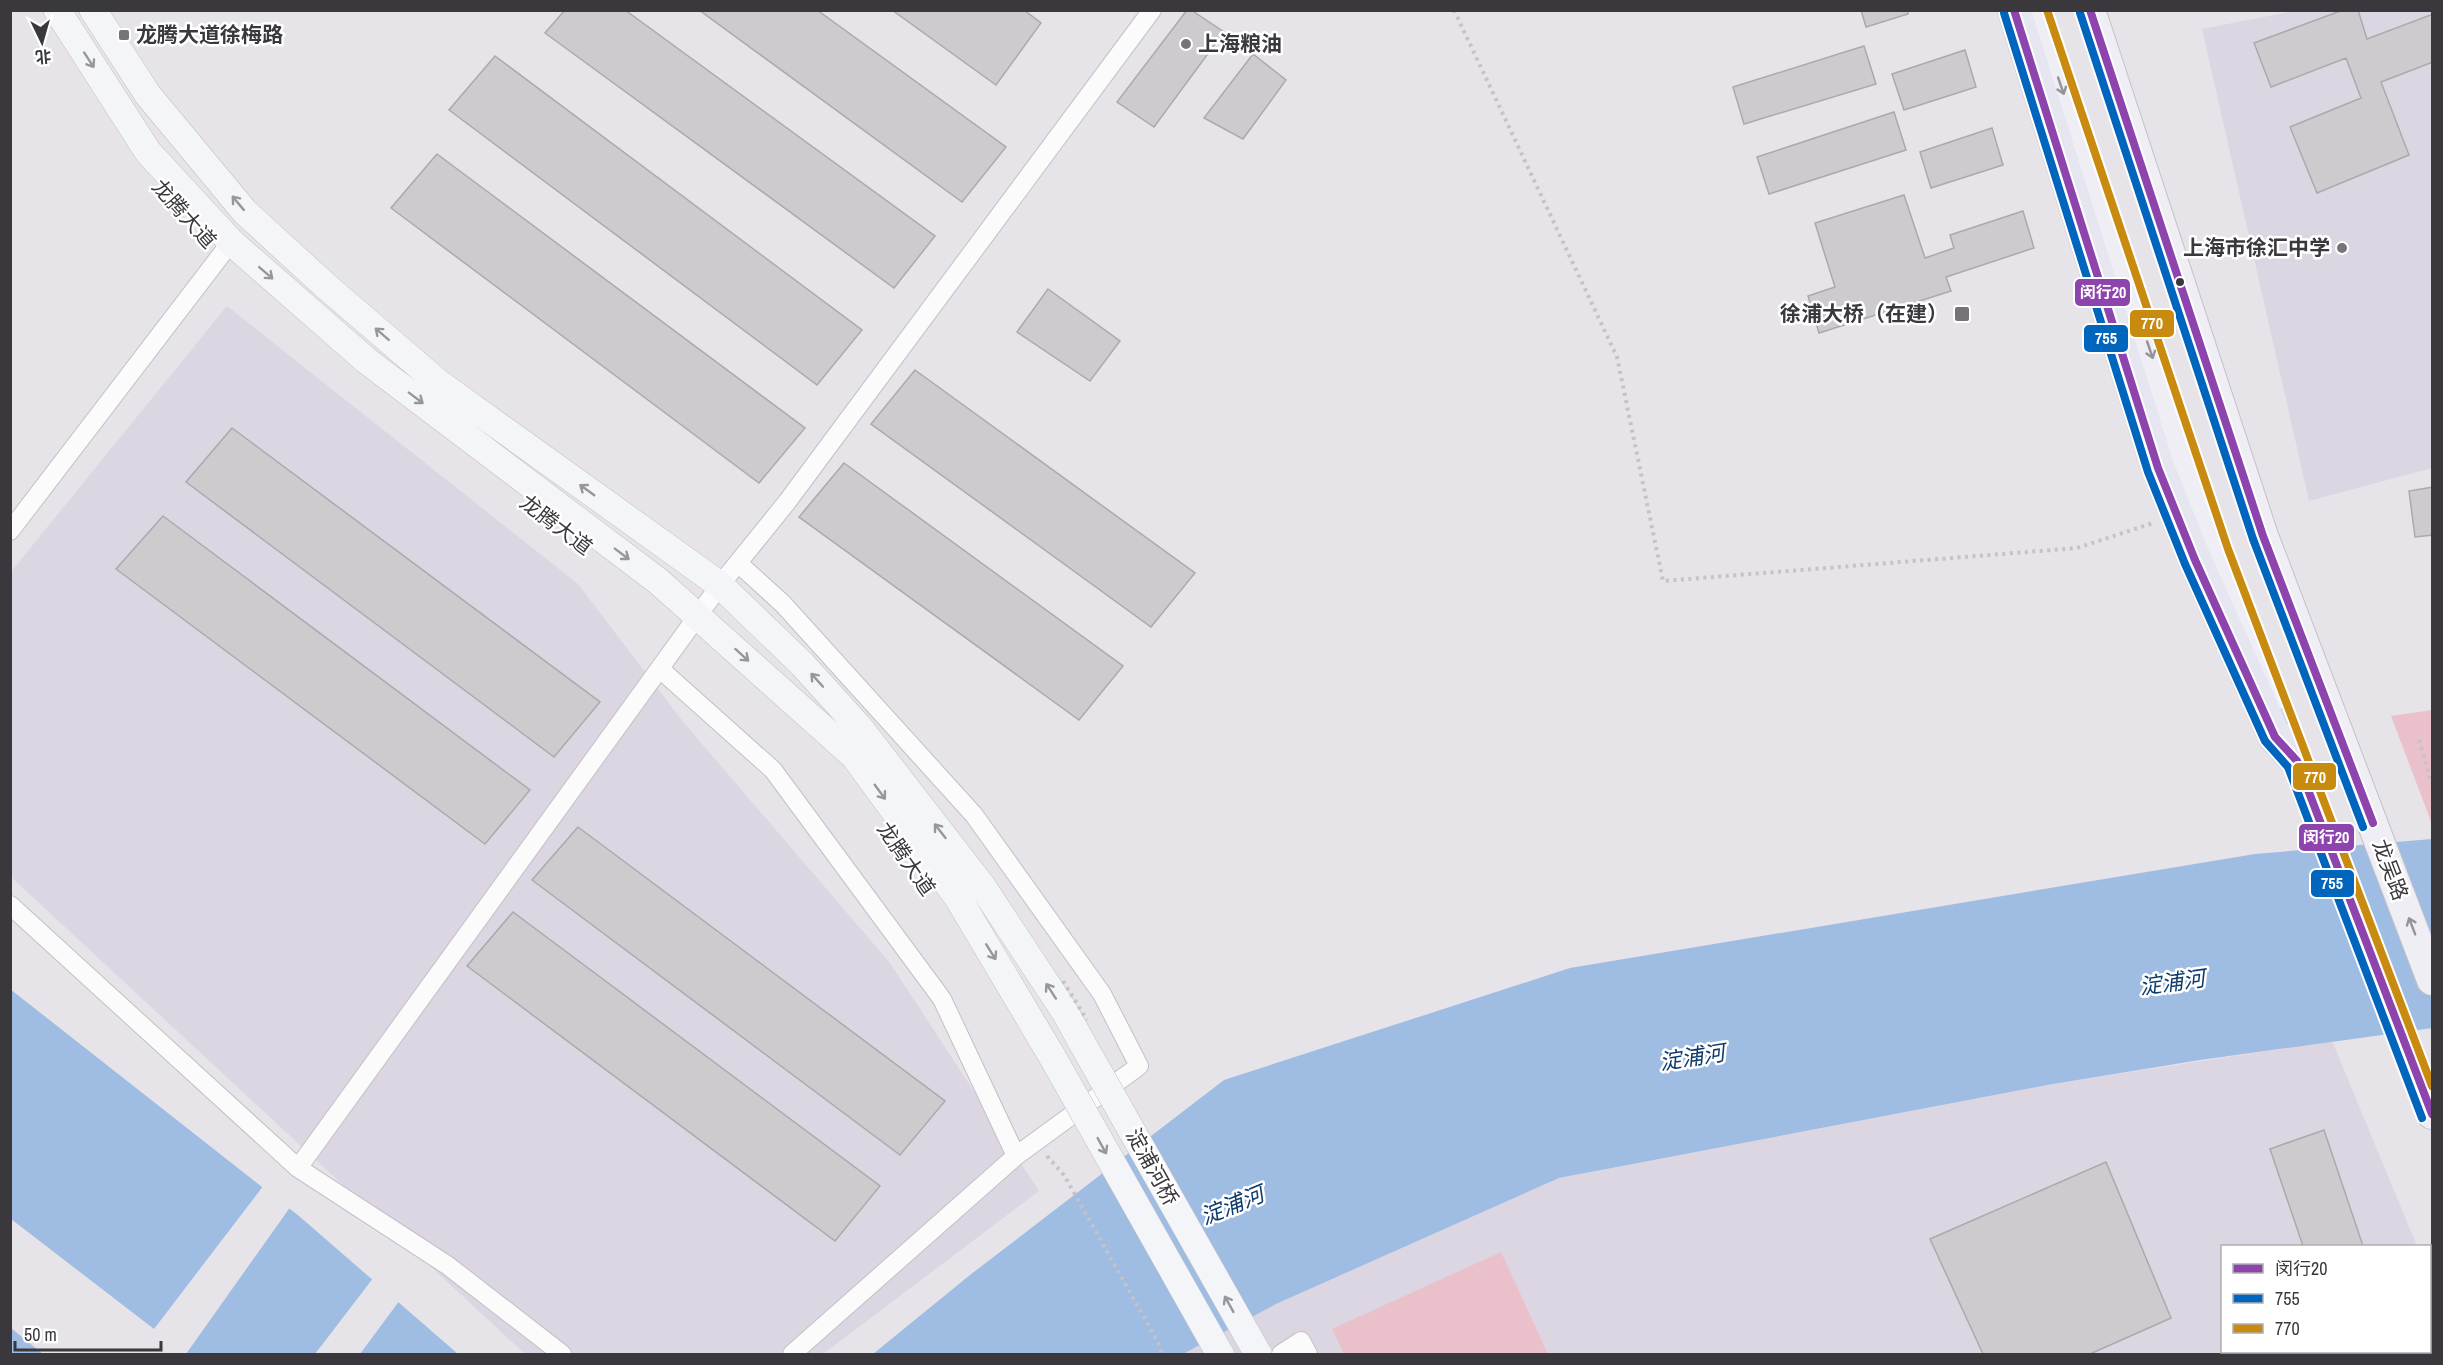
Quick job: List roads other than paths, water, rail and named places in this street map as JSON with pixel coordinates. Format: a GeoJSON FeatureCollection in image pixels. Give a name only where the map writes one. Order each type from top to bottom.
{"type":"FeatureCollection","features":[{"type":"Feature","properties":{"kind":"highway"},"geometry":{"type":"LineString","coordinates":[[2014,10],[2142,421],[2176,515],[2206,557],[2275,737],[2296,761]]}},
{"type":"Feature","properties":{"kind":"main road","name":"龙腾大道"},"geometry":{"type":"LineString","coordinates":[[57,10],[148,152],[231,242],[367,361],[658,581],[854,756],[958,898],[1011,983],[1053,1058]]}},
{"type":"Feature","properties":{"kind":"main road","name":"龙腾大道"},"geometry":{"type":"LineString","coordinates":[[93,10],[148,95],[238,203],[327,287],[440,384],[720,585],[802,664],[859,727],[982,886],[1065,1012],[1081,1041]]}},
{"type":"Feature","properties":{"kind":"main road"},"geometry":{"type":"LineString","coordinates":[[2036,10],[2206,557]]}},
{"type":"Feature","properties":{"kind":"main road","name":"龙吴路"},"geometry":{"type":"LineString","coordinates":[[2090,10],[2263,536],[2433,980]]}},
{"type":"Feature","properties":{"kind":"main road"},"geometry":{"type":"LineString","coordinates":[[2296,761],[2433,1114]]}},
{"type":"Feature","properties":{"kind":"main road","name":"淀浦河桥"},"geometry":{"type":"LineString","coordinates":[[1081,1041],[1258,1354]]}},
{"type":"Feature","properties":{"kind":"main road","name":"淀浦河桥"},"geometry":{"type":"LineString","coordinates":[[1053,1058],[1220,1354]]}},
{"type":"Feature","properties":{"kind":"street"},"geometry":{"type":"LineString","coordinates":[[298,1168],[720,585],[787,502],[1152,10]]}},
{"type":"Feature","properties":{"kind":"street"},"geometry":{"type":"LineString","coordinates":[[10,531],[231,242]]}},
{"type":"Feature","properties":{"kind":"street"},"geometry":{"type":"LineString","coordinates":[[738,564],[783,604],[974,814],[1102,994],[1139,1066],[1016,1156],[792,1354]]}},
{"type":"Feature","properties":{"kind":"street"},"geometry":{"type":"LineString","coordinates":[[660,669],[773,770],[942,999],[1016,1156]]}},
{"type":"Feature","properties":{"kind":"street"},"geometry":{"type":"LineString","coordinates":[[10,905],[298,1168],[447,1265],[562,1354]]}},
{"type":"Feature","properties":{"kind":"street"},"geometry":{"type":"LineString","coordinates":[[1281,1354],[1301,1341],[1308,1354]]}},
{"type":"Feature","properties":{"kind":"water","name":"淀浦河"},"geometry":{"type":"Polygon","coordinates":[[[2432,839],[2432,1028],[2200,1060],[2053,1084],[1559,1178],[1276,1304],[1183,1354],[873,1354],[970,1275],[1224,1080],[1570,968],[2255,854],[2432,839]]]}},
{"type":"Feature","properties":{"kind":"water"},"geometry":{"type":"Polygon","coordinates":[[[10,989],[299,1216],[458,1354],[11,1354],[10,989]]]}},
{"type":"Feature","properties":{"kind":"place","name":"龙腾大道徐梅路"},"geometry":{"type":"Point","coordinates":[124,35]}},
{"type":"Feature","properties":{"kind":"place","name":"上海粮油"},"geometry":{"type":"Point","coordinates":[1186,44]}},
{"type":"Feature","properties":{"kind":"place","name":"上海市徐汇中学"},"geometry":{"type":"Point","coordinates":[2342,248]}},
{"type":"Feature","properties":{"kind":"place","name":"徐浦大桥（在建）"},"geometry":{"type":"Point","coordinates":[1962,314]}}]}
